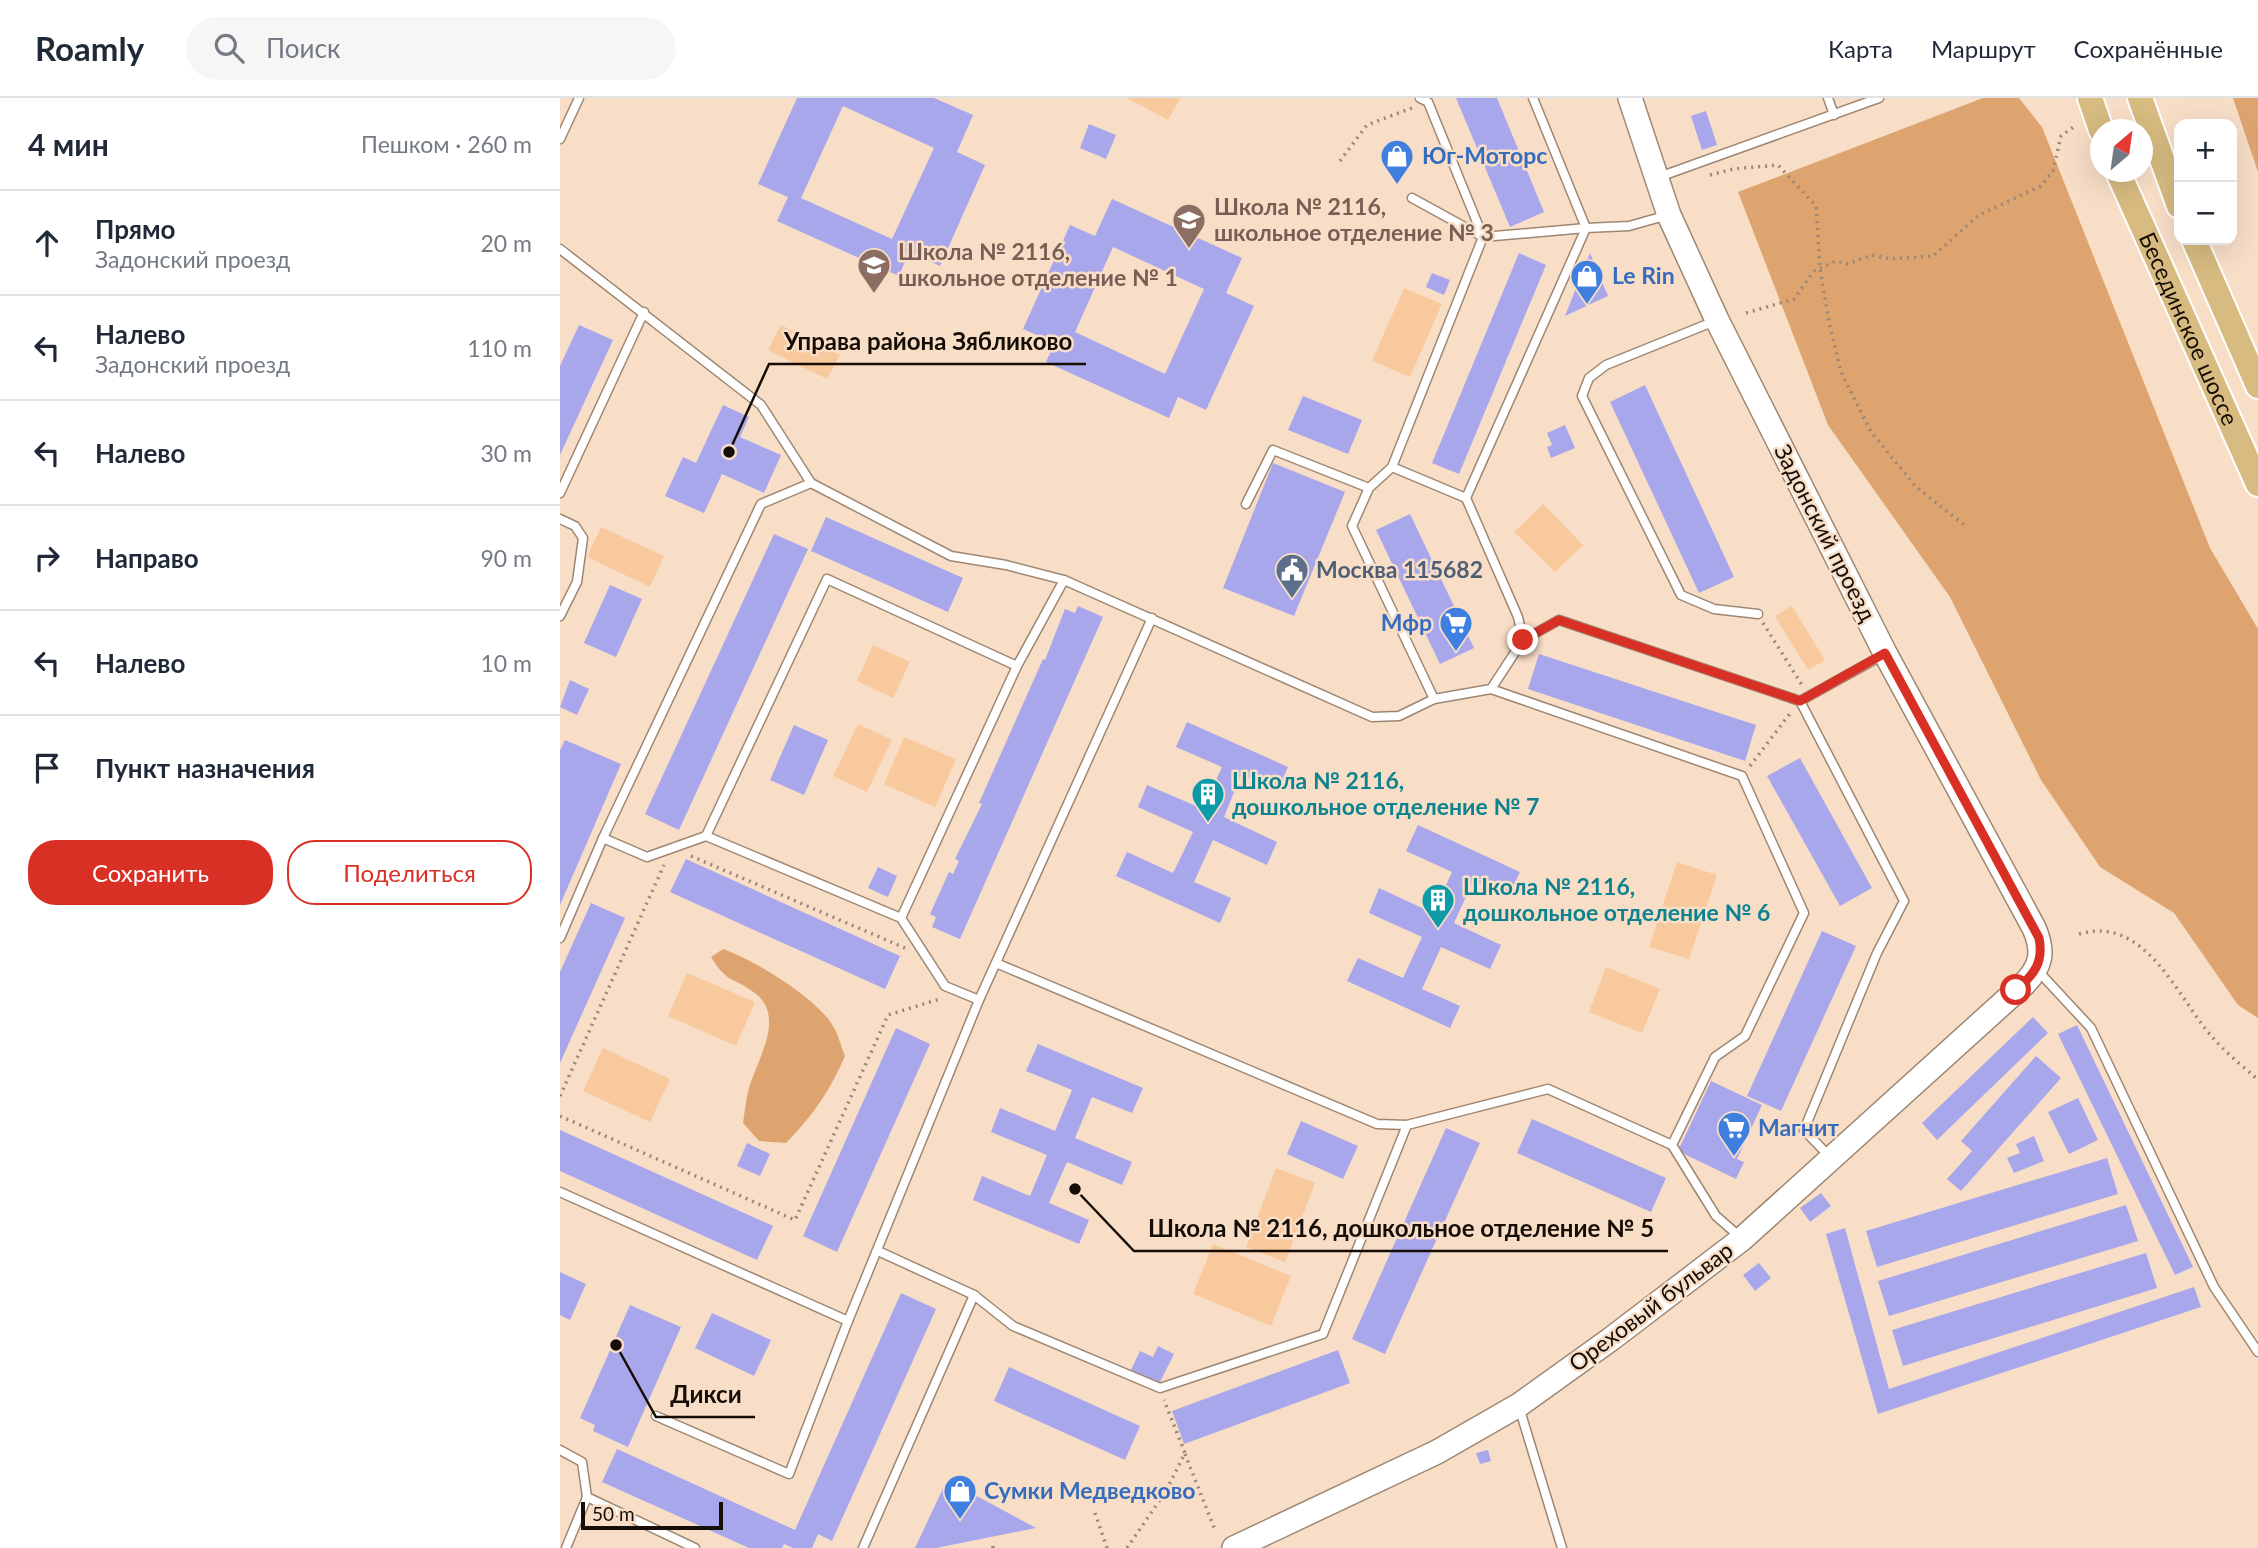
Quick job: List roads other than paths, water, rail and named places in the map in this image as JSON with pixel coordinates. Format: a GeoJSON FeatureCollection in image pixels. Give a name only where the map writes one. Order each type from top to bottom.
{"type":"FeatureCollection","features":[{"type":"Feature","properties":{"kind":"main road"},"geometry":{"type":"LineString","coordinates":[[2090,98],[2097,119]]}},
{"type":"Feature","properties":{"kind":"main road","name":"Бесединское шоссе"},"geometry":{"type":"LineString","coordinates":[[2140,98],[2174,192]]}},
{"type":"Feature","properties":{"kind":"main road","name":"Бесединское шоссе"},"geometry":{"type":"LineString","coordinates":[[2122,182],[2258,484]]}},
{"type":"Feature","properties":{"kind":"main road","name":"Бесединское шоссе"},"geometry":{"type":"LineString","coordinates":[[2196,245],[2258,386]]}},
{"type":"Feature","properties":{"kind":"street","name":"Задонский проезд"},"geometry":{"type":"LineString","coordinates":[[1630,98],[1669,215],[1717,320],[1885,653],[2035,928],[2041,949],[2037,969]]}},
{"type":"Feature","properties":{"kind":"street","name":"Ореховый бульвар"},"geometry":{"type":"LineString","coordinates":[[1234,1548],[1437,1452],[1518,1405],[1611,1339],[1742,1239],[2037,969]]}},
{"type":"Feature","properties":{"kind":"lane"},"geometry":{"type":"LineString","coordinates":[[560,139],[579,98]]}},
{"type":"Feature","properties":{"kind":"lane"},"geometry":{"type":"LineString","coordinates":[[1466,498],[1586,228],[1533,98]]}},
{"type":"Feature","properties":{"kind":"lane"},"geometry":{"type":"LineString","coordinates":[[1828,98],[1834,114]]}},
{"type":"Feature","properties":{"kind":"lane"},"geometry":{"type":"LineString","coordinates":[[1656,177],[1879,98]]}},
{"type":"Feature","properties":{"kind":"lane"},"geometry":{"type":"LineString","coordinates":[[2149,98],[2157,143]]}},
{"type":"Feature","properties":{"kind":"lane"},"geometry":{"type":"LineString","coordinates":[[1427,99],[1483,237],[1392,467],[1368,488],[1352,526],[1434,699]]}},
{"type":"Feature","properties":{"kind":"lane"},"geometry":{"type":"LineString","coordinates":[[1412,198],[1483,237],[1629,226],[1669,215]]}},
{"type":"Feature","properties":{"kind":"lane"},"geometry":{"type":"LineString","coordinates":[[560,249],[761,405],[811,483],[951,556],[1006,565],[1064,580],[1372,718],[1399,716],[1434,699],[1491,689],[1742,776],[1804,913],[1745,1037],[1715,1057],[1672,1144]]}},
{"type":"Feature","properties":{"kind":"lane"},"geometry":{"type":"LineString","coordinates":[[560,493],[644,312]]}},
{"type":"Feature","properties":{"kind":"lane"},"geometry":{"type":"LineString","coordinates":[[1717,320],[1606,365],[1589,378],[1582,396],[1681,595],[1714,610],[1758,614]]}},
{"type":"Feature","properties":{"kind":"lane"},"geometry":{"type":"LineString","coordinates":[[1246,503],[1273,450],[1368,488]]}},
{"type":"Feature","properties":{"kind":"lane"},"geometry":{"type":"LineString","coordinates":[[1392,467],[1466,498],[1517,617],[1523,640]]}},
{"type":"Feature","properties":{"kind":"lane"},"geometry":{"type":"LineString","coordinates":[[560,938],[562,927],[603,838],[761,503],[811,483]]}},
{"type":"Feature","properties":{"kind":"lane"},"geometry":{"type":"LineString","coordinates":[[560,519],[576,526],[583,538],[577,582],[560,616]]}},
{"type":"Feature","properties":{"kind":"lane"},"geometry":{"type":"LineString","coordinates":[[706,836],[827,579],[1017,666]]}},
{"type":"Feature","properties":{"kind":"lane"},"geometry":{"type":"LineString","coordinates":[[901,918],[1017,666],[1064,580]]}},
{"type":"Feature","properties":{"kind":"lane"},"geometry":{"type":"LineString","coordinates":[[656,1416],[789,1474],[848,1321],[979,1000],[1152,618]]}},
{"type":"Feature","properties":{"kind":"lane"},"geometry":{"type":"LineString","coordinates":[[1491,689],[1523,640],[1559,620],[1800,701],[1903,901],[1877,953],[1804,1130],[1831,1158]]}},
{"type":"Feature","properties":{"kind":"lane"},"geometry":{"type":"LineString","coordinates":[[1800,701],[1857,672],[1885,653]]}},
{"type":"Feature","properties":{"kind":"lane"},"geometry":{"type":"LineString","coordinates":[[603,838],[647,857],[706,836],[901,918],[945,986],[979,1000]]}},
{"type":"Feature","properties":{"kind":"lane"},"geometry":{"type":"LineString","coordinates":[[996,963],[1377,1124],[1407,1125],[1548,1089],[1672,1144],[1716,1216],[1742,1239]]}},
{"type":"Feature","properties":{"kind":"lane"},"geometry":{"type":"LineString","coordinates":[[2037,969],[2091,1028],[2214,1286],[2258,1352]]}},
{"type":"Feature","properties":{"kind":"lane"},"geometry":{"type":"LineString","coordinates":[[878,1251],[974,1295],[1013,1326],[1160,1388],[1323,1334],[1407,1125]]}},
{"type":"Feature","properties":{"kind":"lane"},"geometry":{"type":"LineString","coordinates":[[560,1192],[848,1321]]}},
{"type":"Feature","properties":{"kind":"lane"},"geometry":{"type":"LineString","coordinates":[[863,1548],[974,1295]]}},
{"type":"Feature","properties":{"kind":"lane"},"geometry":{"type":"LineString","coordinates":[[1518,1405],[1562,1548]]}},
{"type":"Feature","properties":{"kind":"lane"},"geometry":{"type":"LineString","coordinates":[[560,1450],[582,1461],[587,1497],[566,1548]]}},
{"type":"Feature","properties":{"kind":"lane"},"geometry":{"type":"LineString","coordinates":[[587,1497],[695,1548]]}},
{"type":"Feature","properties":{"kind":"place","name":"Юг-Моторс"},"geometry":{"type":"Point","coordinates":[1397,186]}},
{"type":"Feature","properties":{"kind":"place","name":"Школа № 2116, школьное отделение № 3"},"geometry":{"type":"Point","coordinates":[1189,250]}},
{"type":"Feature","properties":{"kind":"place","name":"Школа № 2116, школьное отделение № 1"},"geometry":{"type":"Point","coordinates":[874,295]}},
{"type":"Feature","properties":{"kind":"place","name":"Le Rin"},"geometry":{"type":"Point","coordinates":[1587,306]}},
{"type":"Feature","properties":{"kind":"place","name":"Управа района Зябликово"},"geometry":{"type":"Point","coordinates":[729,452]}},
{"type":"Feature","properties":{"kind":"place","name":"Москва 115682"},"geometry":{"type":"Point","coordinates":[1292,600]}},
{"type":"Feature","properties":{"kind":"place","name":"Мфр"},"geometry":{"type":"Point","coordinates":[1456,653]}},
{"type":"Feature","properties":{"kind":"place","name":"Школа № 2116, дошкольное отделение № 7"},"geometry":{"type":"Point","coordinates":[1208,824]}},
{"type":"Feature","properties":{"kind":"place","name":"Школа № 2116, дошкольное отделение № 6"},"geometry":{"type":"Point","coordinates":[1438,930]}},
{"type":"Feature","properties":{"kind":"place","name":"Магнит"},"geometry":{"type":"Point","coordinates":[1734,1158]}},
{"type":"Feature","properties":{"kind":"place","name":"Школа № 2116, дошкольное отделение № 5"},"geometry":{"type":"Point","coordinates":[1075,1189]}},
{"type":"Feature","properties":{"kind":"place","name":"Дикси"},"geometry":{"type":"Point","coordinates":[616,1345]}},
{"type":"Feature","properties":{"kind":"place","name":"Сумки Медведково"},"geometry":{"type":"Point","coordinates":[960,1521]}}]}
